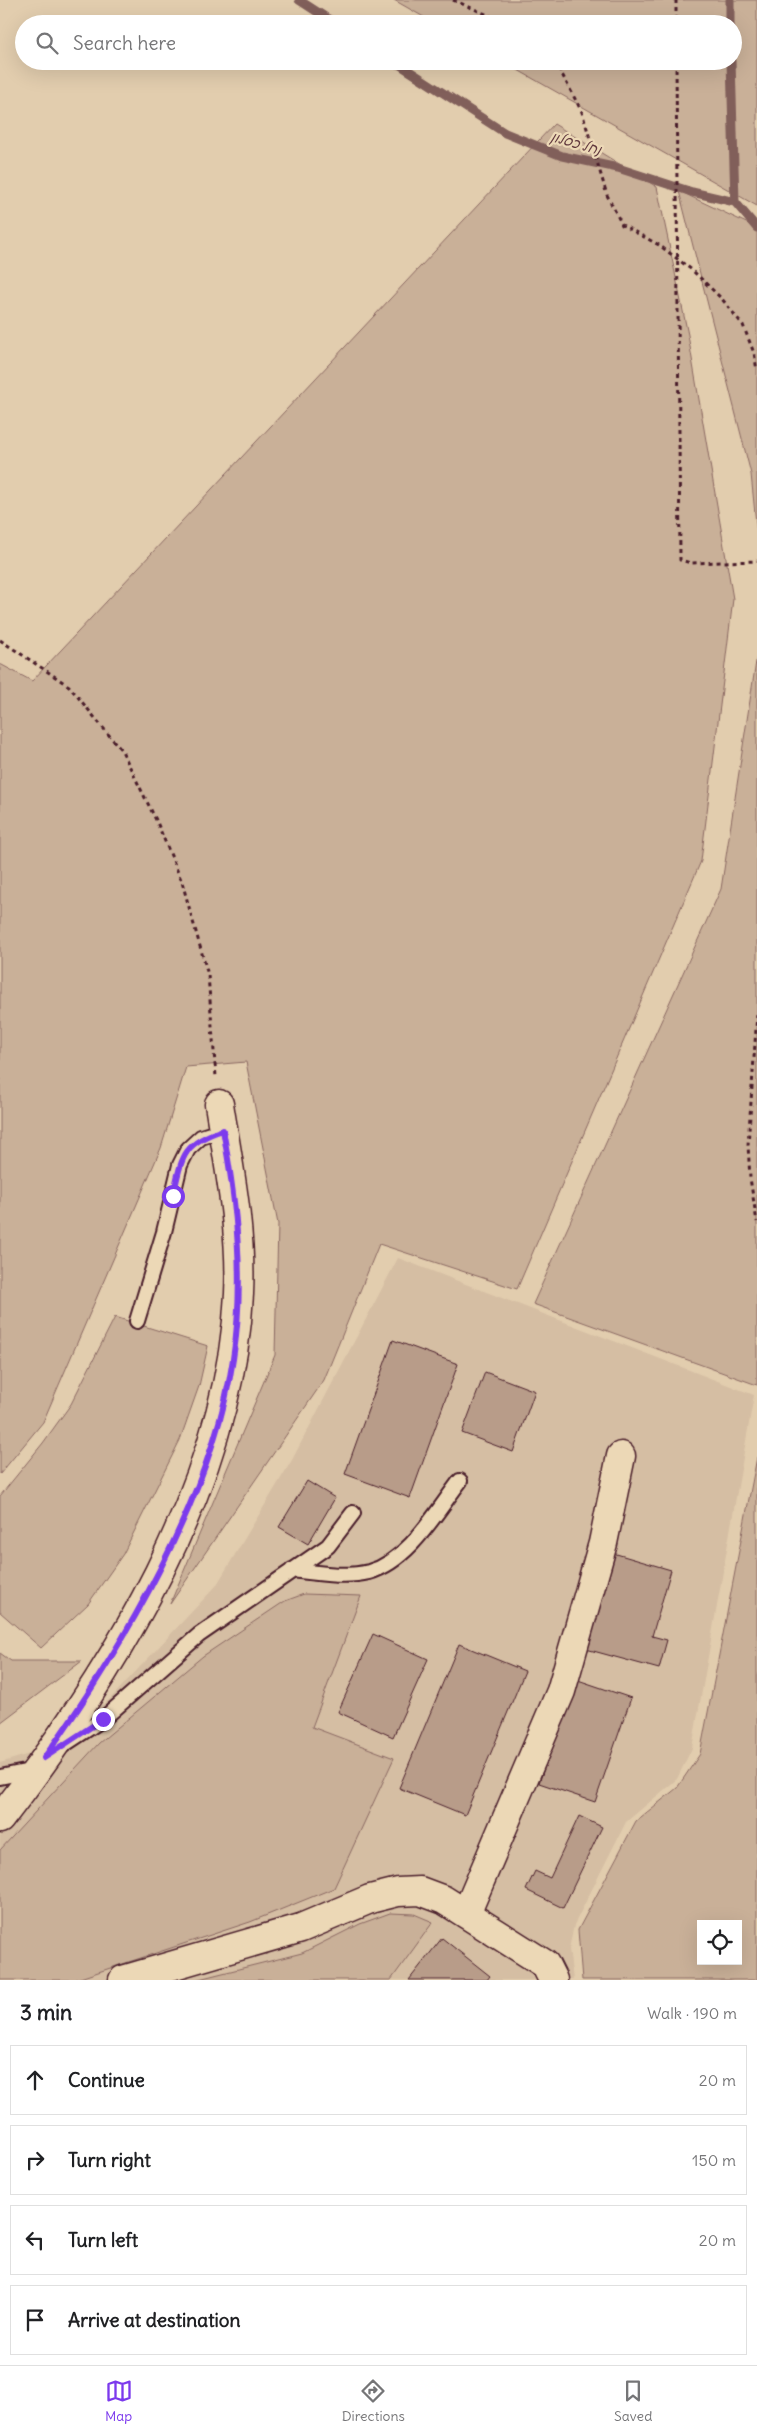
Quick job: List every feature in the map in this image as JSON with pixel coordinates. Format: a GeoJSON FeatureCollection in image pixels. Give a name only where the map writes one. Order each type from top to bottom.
{"type":"FeatureCollection","features":[{"type":"Feature","properties":{"kind":"street"},"geometry":{"type":"LineString","coordinates":[[0,1819],[40,1764],[105,1666],[166,1557],[199,1479],[226,1397],[237,1325],[240,1263],[235,1208],[221,1117]]}},
{"type":"Feature","properties":{"kind":"street"},"geometry":{"type":"LineString","coordinates":[[466,1914],[561,1691],[592,1573],[603,1543],[621,1456]]}},
{"type":"Feature","properties":{"kind":"street"},"geometry":{"type":"LineString","coordinates":[[123,1980],[301,1928],[370,1899],[398,1892],[420,1891],[444,1900],[545,1964],[553,1980]]}},
{"type":"Feature","properties":{"kind":"lane"},"geometry":{"type":"LineString","coordinates":[[137,1321],[164,1232],[180,1165],[188,1149],[221,1117]]}},
{"type":"Feature","properties":{"kind":"lane"},"geometry":{"type":"LineString","coordinates":[[292,1570],[343,1574],[368,1572],[389,1564],[406,1551],[460,1481]]}},
{"type":"Feature","properties":{"kind":"lane"},"geometry":{"type":"LineString","coordinates":[[0,1778],[40,1764],[103,1719],[199,1635],[328,1546],[353,1513]]}},
{"type":"Feature","properties":{"kind":"path"},"geometry":{"type":"LineString","coordinates":[[676,0],[676,15]]}},
{"type":"Feature","properties":{"kind":"path"},"geometry":{"type":"LineString","coordinates":[[455,1],[488,15]]}},
{"type":"Feature","properties":{"kind":"path"},"geometry":{"type":"LineString","coordinates":[[559,70],[582,112],[607,195],[622,225],[659,245],[722,299],[743,325],[754,353],[757,370]]}},
{"type":"Feature","properties":{"kind":"path"},"geometry":{"type":"LineString","coordinates":[[676,70],[680,560],[691,563],[757,561]]}},
{"type":"Feature","properties":{"kind":"path"},"geometry":{"type":"LineString","coordinates":[[0,640],[69,686],[122,751],[156,820],[182,882],[208,975],[221,1117]]}},
{"type":"Feature","properties":{"kind":"path"},"geometry":{"type":"LineString","coordinates":[[757,1014],[748,1145],[750,1178],[757,1222]]}},
{"type":"Feature","properties":{"kind":"shaded area"},"geometry":{"type":"Polygon","coordinates":[[[394,0],[757,0],[757,206],[518,70],[742,70],[742,15],[420,15],[394,0]]]}},
{"type":"Feature","properties":{"kind":"shaded area"},"geometry":{"type":"Polygon","coordinates":[[[554,124],[657,187],[688,335],[733,599],[701,861],[517,1289],[379,1244],[324,1380],[170,1604],[275,1355],[278,1224],[246,1062],[186,1067],[161,1148],[43,1422],[0,1474],[0,664],[32,681],[554,124]]]}},
{"type":"Feature","properties":{"kind":"shaded area"},"geometry":{"type":"Polygon","coordinates":[[[679,191],[757,228],[757,534],[751,474],[679,191]]]}},
{"type":"Feature","properties":{"kind":"shaded area"},"geometry":{"type":"Polygon","coordinates":[[[757,655],[757,1385],[533,1304],[721,889],[757,655]]]}},
{"type":"Feature","properties":{"kind":"shaded area"},"geometry":{"type":"Polygon","coordinates":[[[398,1258],[754,1395],[692,1748],[677,1779],[626,1822],[574,1925],[569,1949],[573,1980],[0,1980],[0,1763],[29,1754],[109,1700],[216,1586],[292,1460],[398,1258]]]}},
{"type":"Feature","properties":{"kind":"shaded area"},"geometry":{"type":"Polygon","coordinates":[[[115,1317],[208,1346],[199,1386],[180,1440],[123,1554],[88,1604],[41,1648],[0,1612],[0,1496],[43,1443],[71,1404],[115,1317]]]}},
{"type":"Feature","properties":{"kind":"shaded area"},"geometry":{"type":"Polygon","coordinates":[[[757,1457],[757,1980],[582,1980],[578,1930],[636,1821],[677,1788],[700,1754],[757,1457]]]}},
{"type":"Feature","properties":{"kind":"shaded area"},"geometry":{"type":"Polygon","coordinates":[[[304,1594],[361,1596],[312,1727],[394,1758],[334,1888],[250,1922],[74,1980],[0,1980],[0,1850],[99,1743],[203,1656],[285,1601],[304,1594]]]}},
{"type":"Feature","properties":{"kind":"shaded area"},"geometry":{"type":"Polygon","coordinates":[[[0,1653],[11,1661],[82,1661],[0,1723],[0,1653]]]}},
{"type":"Feature","properties":{"kind":"shaded area"},"geometry":{"type":"Polygon","coordinates":[[[390,1913],[414,1914],[433,1922],[391,1980],[195,1980],[302,1953],[360,1924],[390,1913]]]}},
{"type":"Feature","properties":{"kind":"building"},"geometry":{"type":"Polygon","coordinates":[[[393,1340],[458,1364],[410,1498],[345,1474],[393,1340]]]}},
{"type":"Feature","properties":{"kind":"building"},"geometry":{"type":"Polygon","coordinates":[[[485,1372],[535,1391],[513,1452],[462,1433],[485,1372]]]}},
{"type":"Feature","properties":{"kind":"building"},"geometry":{"type":"Polygon","coordinates":[[[307,1481],[335,1498],[308,1544],[279,1527],[307,1481]]]}},
{"type":"Feature","properties":{"kind":"building"},"geometry":{"type":"Polygon","coordinates":[[[613,1553],[671,1570],[652,1636],[667,1640],[659,1669],[586,1649],[613,1553]]]}},
{"type":"Feature","properties":{"kind":"building"},"geometry":{"type":"Polygon","coordinates":[[[373,1634],[428,1659],[393,1737],[338,1712],[373,1634]]]}},
{"type":"Feature","properties":{"kind":"building"},"geometry":{"type":"Polygon","coordinates":[[[459,1644],[525,1671],[465,1815],[399,1788],[459,1644]]]}},
{"type":"Feature","properties":{"kind":"building"},"geometry":{"type":"Polygon","coordinates":[[[575,1679],[631,1698],[595,1802],[539,1783],[575,1679]]]}},
{"type":"Feature","properties":{"kind":"building"},"geometry":{"type":"Polygon","coordinates":[[[579,1816],[602,1827],[563,1908],[526,1890],[535,1871],[550,1878],[579,1816]]]}},
{"type":"Feature","properties":{"kind":"building"},"geometry":{"type":"Polygon","coordinates":[[[442,1938],[490,1976],[487,1980],[409,1980],[442,1938]]]}},
{"type":"Feature","properties":{"kind":"waterway","name":"נחל כסלון"},"geometry":{"type":"LineString","coordinates":[[299,0],[322,15]]}},
{"type":"Feature","properties":{"kind":"waterway"},"geometry":{"type":"LineString","coordinates":[[730,0],[730,15]]}},
{"type":"Feature","properties":{"kind":"waterway","name":"נחל כסלון"},"geometry":{"type":"LineString","coordinates":[[408,70],[505,133],[562,156],[618,168],[692,192],[735,202],[757,228]]}},
{"type":"Feature","properties":{"kind":"waterway"},"geometry":{"type":"LineString","coordinates":[[731,70],[735,202]]}},
{"type":"Feature","properties":{"kind":"route"},"geometry":{"type":"LineString","coordinates":[[103,1719],[44,1758],[83,1702],[105,1666],[166,1557],[199,1479],[226,1397],[237,1325],[240,1263],[235,1208],[223,1130],[201,1137],[188,1149],[180,1165],[173,1196]]}}]}
